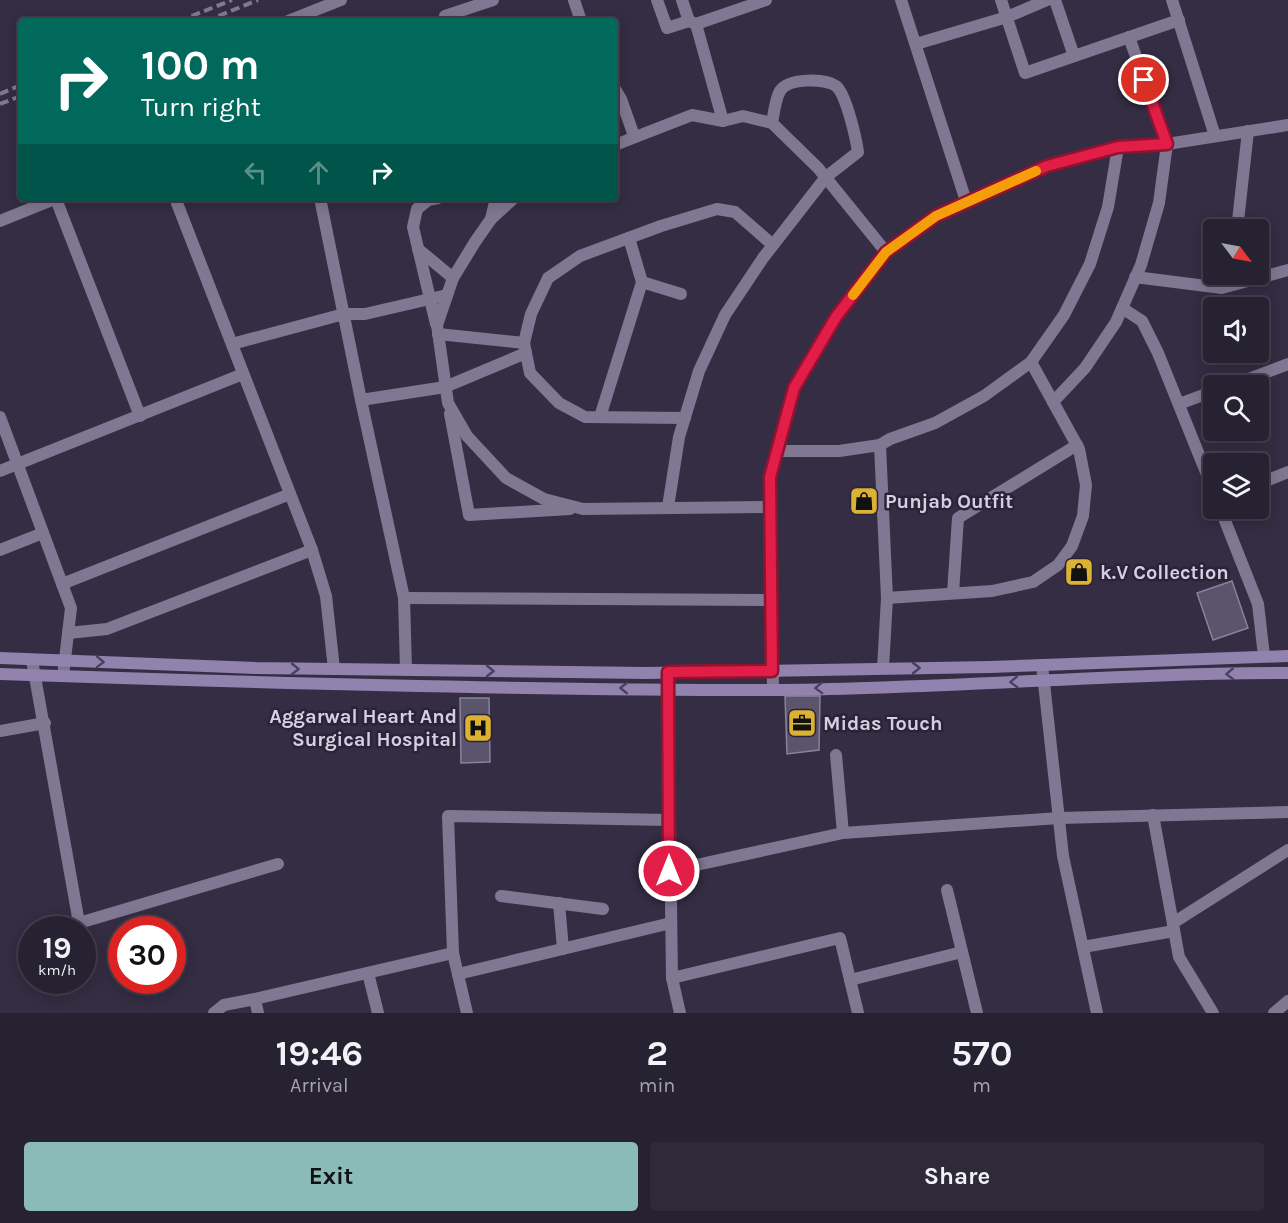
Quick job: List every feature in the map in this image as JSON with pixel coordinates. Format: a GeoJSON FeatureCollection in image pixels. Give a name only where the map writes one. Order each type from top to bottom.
{"type":"FeatureCollection","features":[{"type":"Feature","properties":{"kind":"main road"},"geometry":{"type":"LineString","coordinates":[[0,658],[334,669],[668,672],[1042,665],[1288,656]]}},
{"type":"Feature","properties":{"kind":"main road"},"geometry":{"type":"LineString","coordinates":[[0,674],[263,683],[773,690],[1044,682],[1232,673],[1288,674]]}},
{"type":"Feature","properties":{"kind":"street"},"geometry":{"type":"LineString","coordinates":[[296,18],[341,0]]}},
{"type":"Feature","properties":{"kind":"street"},"geometry":{"type":"LineString","coordinates":[[445,15],[493,0]]}},
{"type":"Feature","properties":{"kind":"street"},"geometry":{"type":"LineString","coordinates":[[574,0],[580,18]]}},
{"type":"Feature","properties":{"kind":"street"},"geometry":{"type":"LineString","coordinates":[[657,0],[667,28],[766,0]]}},
{"type":"Feature","properties":{"kind":"street"},"geometry":{"type":"LineString","coordinates":[[682,0],[693,22],[723,121]]}},
{"type":"Feature","properties":{"kind":"street"},"geometry":{"type":"LineString","coordinates":[[901,0],[966,201]]}},
{"type":"Feature","properties":{"kind":"street"},"geometry":{"type":"LineString","coordinates":[[1001,0],[1025,73],[1179,20]]}},
{"type":"Feature","properties":{"kind":"street"},"geometry":{"type":"LineString","coordinates":[[916,44],[1007,16],[1047,0]]}},
{"type":"Feature","properties":{"kind":"street"},"geometry":{"type":"LineString","coordinates":[[1055,0],[1074,57]]}},
{"type":"Feature","properties":{"kind":"street"},"geometry":{"type":"LineString","coordinates":[[1172,0],[1215,136]]}},
{"type":"Feature","properties":{"kind":"street"},"geometry":{"type":"LineString","coordinates":[[1053,402],[1085,368],[1116,322],[1141,265],[1159,203],[1167,144],[1129,38]]}},
{"type":"Feature","properties":{"kind":"street"},"geometry":{"type":"LineString","coordinates":[[668,507],[678,437],[699,370],[725,315],[773,246],[826,177],[858,152],[843,96],[837,87],[825,81],[789,83],[780,91],[772,123]]}},
{"type":"Feature","properties":{"kind":"street"},"geometry":{"type":"LineString","coordinates":[[618,94],[634,136]]}},
{"type":"Feature","properties":{"kind":"street"},"geometry":{"type":"LineString","coordinates":[[618,144],[692,115],[723,121],[743,116],[772,123],[826,177],[886,252]]}},
{"type":"Feature","properties":{"kind":"street"},"geometry":{"type":"LineString","coordinates":[[773,690],[770,477],[794,388],[836,317],[886,252],[936,216],[1047,166],[1118,147],[1167,144],[1288,125]]}},
{"type":"Feature","properties":{"kind":"street"},"geometry":{"type":"LineString","coordinates":[[1238,219],[1248,131]]}},
{"type":"Feature","properties":{"kind":"street"},"geometry":{"type":"LineString","coordinates":[[777,451],[839,451],[880,445],[890,439],[935,423],[984,396],[1031,362],[1064,315],[1090,264],[1108,207],[1118,147]]}},
{"type":"Feature","properties":{"kind":"street"},"geometry":{"type":"LineString","coordinates":[[0,221],[50,201]]}},
{"type":"Feature","properties":{"kind":"street"},"geometry":{"type":"LineString","coordinates":[[58,201],[140,416]]}},
{"type":"Feature","properties":{"kind":"street"},"geometry":{"type":"LineString","coordinates":[[176,201],[312,550],[326,596],[334,669]]}},
{"type":"Feature","properties":{"kind":"street"},"geometry":{"type":"LineString","coordinates":[[321,201],[404,598],[406,670]]}},
{"type":"Feature","properties":{"kind":"street"},"geometry":{"type":"LineString","coordinates":[[427,201],[417,209],[413,228],[437,330],[445,387],[469,515],[584,509],[770,507]]}},
{"type":"Feature","properties":{"kind":"street"},"geometry":{"type":"LineString","coordinates":[[491,219],[495,201]]}},
{"type":"Feature","properties":{"kind":"street"},"geometry":{"type":"LineString","coordinates":[[437,330],[453,278],[491,219],[511,201]]}},
{"type":"Feature","properties":{"kind":"street"},"geometry":{"type":"LineString","coordinates":[[684,418],[585,417],[559,403],[530,373],[525,348],[531,314],[548,278],[580,256],[717,209],[735,212],[773,246]]}},
{"type":"Feature","properties":{"kind":"street"},"geometry":{"type":"LineString","coordinates":[[600,417],[642,282],[629,238]]}},
{"type":"Feature","properties":{"kind":"street"},"geometry":{"type":"LineString","coordinates":[[418,249],[453,278]]}},
{"type":"Feature","properties":{"kind":"street"},"geometry":{"type":"LineString","coordinates":[[1269,273],[1288,270]]}},
{"type":"Feature","properties":{"kind":"street"},"geometry":{"type":"LineString","coordinates":[[1136,278],[1222,288],[1225,285]]}},
{"type":"Feature","properties":{"kind":"street"},"geometry":{"type":"LineString","coordinates":[[642,282],[681,294]]}},
{"type":"Feature","properties":{"kind":"street"},"geometry":{"type":"LineString","coordinates":[[232,344],[344,314],[365,314],[447,295]]}},
{"type":"Feature","properties":{"kind":"street"},"geometry":{"type":"LineString","coordinates":[[1122,308],[1142,321],[1158,352],[1203,464]]}},
{"type":"Feature","properties":{"kind":"street"},"geometry":{"type":"LineString","coordinates":[[437,330],[525,348]]}},
{"type":"Feature","properties":{"kind":"street"},"geometry":{"type":"LineString","coordinates":[[361,400],[445,387],[525,348]]}},
{"type":"Feature","properties":{"kind":"street"},"geometry":{"type":"LineString","coordinates":[[886,598],[992,591],[1033,582],[1058,565],[1072,546],[1083,516],[1086,485],[1077,445],[1031,362]]}},
{"type":"Feature","properties":{"kind":"street"},"geometry":{"type":"LineString","coordinates":[[1259,375],[1288,364]]}},
{"type":"Feature","properties":{"kind":"street"},"geometry":{"type":"LineString","coordinates":[[0,471],[243,374]]}},
{"type":"Feature","properties":{"kind":"street"},"geometry":{"type":"LineString","coordinates":[[1179,404],[1203,395]]}},
{"type":"Feature","properties":{"kind":"street"},"geometry":{"type":"LineString","coordinates":[[448,403],[467,436],[506,478],[544,499],[584,509]]}},
{"type":"Feature","properties":{"kind":"street"},"geometry":{"type":"LineString","coordinates":[[0,417],[71,608],[63,676]]}},
{"type":"Feature","properties":{"kind":"street"},"geometry":{"type":"LineString","coordinates":[[880,445],[886,598],[883,668]]}},
{"type":"Feature","properties":{"kind":"street"},"geometry":{"type":"LineString","coordinates":[[953,593],[957,518],[1077,445]]}},
{"type":"Feature","properties":{"kind":"street"},"geometry":{"type":"LineString","coordinates":[[1269,480],[1288,472]]}},
{"type":"Feature","properties":{"kind":"street"},"geometry":{"type":"LineString","coordinates":[[62,584],[290,494]]}},
{"type":"Feature","properties":{"kind":"street"},"geometry":{"type":"LineString","coordinates":[[1224,519],[1258,604],[1264,656]]}},
{"type":"Feature","properties":{"kind":"street"},"geometry":{"type":"LineString","coordinates":[[0,550],[43,533]]}},
{"type":"Feature","properties":{"kind":"street"},"geometry":{"type":"LineString","coordinates":[[68,633],[107,629],[312,550]]}},
{"type":"Feature","properties":{"kind":"street"},"geometry":{"type":"LineString","coordinates":[[404,598],[771,600]]}},
{"type":"Feature","properties":{"kind":"street"},"geometry":{"type":"LineString","coordinates":[[32,660],[37,675],[80,923],[278,864]]}},
{"type":"Feature","properties":{"kind":"street"},"geometry":{"type":"LineString","coordinates":[[1042,665],[1063,856],[1097,1013]]}},
{"type":"Feature","properties":{"kind":"street"},"geometry":{"type":"LineString","coordinates":[[666,1013],[680,1011],[672,978],[668,672]]}},
{"type":"Feature","properties":{"kind":"street"},"geometry":{"type":"LineString","coordinates":[[0,731],[45,723]]}},
{"type":"Feature","properties":{"kind":"street"},"geometry":{"type":"LineString","coordinates":[[836,754],[843,833]]}},
{"type":"Feature","properties":{"kind":"street"},"geometry":{"type":"LineString","coordinates":[[669,871],[843,833],[1059,818],[1288,812]]}},
{"type":"Feature","properties":{"kind":"street"},"geometry":{"type":"LineString","coordinates":[[1154,815],[1179,957],[1214,1013]]}},
{"type":"Feature","properties":{"kind":"street"},"geometry":{"type":"LineString","coordinates":[[468,1013],[453,952],[448,816],[669,820]]}},
{"type":"Feature","properties":{"kind":"street"},"geometry":{"type":"LineString","coordinates":[[1083,947],[1173,927],[1288,850]]}},
{"type":"Feature","properties":{"kind":"street"},"geometry":{"type":"LineString","coordinates":[[948,890],[977,1013]]}},
{"type":"Feature","properties":{"kind":"street"},"geometry":{"type":"LineString","coordinates":[[501,896],[603,909]]}},
{"type":"Feature","properties":{"kind":"street"},"geometry":{"type":"LineString","coordinates":[[559,903],[563,949]]}},
{"type":"Feature","properties":{"kind":"street"},"geometry":{"type":"LineString","coordinates":[[458,974],[671,923]]}},
{"type":"Feature","properties":{"kind":"street"},"geometry":{"type":"LineString","coordinates":[[672,978],[840,938],[858,1013]]}},
{"type":"Feature","properties":{"kind":"street"},"geometry":{"type":"LineString","coordinates":[[214,1013],[224,1005],[453,952]]}},
{"type":"Feature","properties":{"kind":"street"},"geometry":{"type":"LineString","coordinates":[[850,980],[962,952]]}},
{"type":"Feature","properties":{"kind":"street"},"geometry":{"type":"LineString","coordinates":[[368,973],[378,1013]]}},
{"type":"Feature","properties":{"kind":"street"},"geometry":{"type":"LineString","coordinates":[[255,999],[258,1013]]}},
{"type":"Feature","properties":{"kind":"building","name":"Punjab Outfit"},"geometry":{"type":"Polygon","coordinates":[[[852,492],[876,492],[875,510],[852,510],[852,492]]]}},
{"type":"Feature","properties":{"kind":"building"},"geometry":{"type":"Polygon","coordinates":[[[1232,581],[1248,628],[1213,640],[1197,593],[1232,581]]]}},
{"type":"Feature","properties":{"kind":"building","name":"Midas Touch"},"geometry":{"type":"Polygon","coordinates":[[[785,696],[820,696],[819,750],[787,754],[785,696]]]}},
{"type":"Feature","properties":{"kind":"building"},"geometry":{"type":"Polygon","coordinates":[[[460,698],[489,698],[490,762],[461,763],[460,698]]]}},
{"type":"Feature","properties":{"kind":"railway"},"geometry":{"type":"LineString","coordinates":[[187,18],[232,0]]}},
{"type":"Feature","properties":{"kind":"railway"},"geometry":{"type":"LineString","coordinates":[[213,18],[258,0]]}},
{"type":"Feature","properties":{"kind":"railway"},"geometry":{"type":"LineString","coordinates":[[0,94],[18,86]]}},
{"type":"Feature","properties":{"kind":"railway"},"geometry":{"type":"LineString","coordinates":[[0,104],[18,97]]}},
{"type":"Feature","properties":{"kind":"slow traffic"},"geometry":{"type":"LineString","coordinates":[[853,295],[886,252],[936,216],[1036,171]]}},
{"type":"Feature","properties":{"kind":"place","name":"Punjab Outfit"},"geometry":{"type":"Point","coordinates":[864,501]}},
{"type":"Feature","properties":{"kind":"place","name":"k.V Collection"},"geometry":{"type":"Point","coordinates":[1079,572]}},
{"type":"Feature","properties":{"kind":"place","name":"Midas Touch"},"geometry":{"type":"Point","coordinates":[802,723]}},
{"type":"Feature","properties":{"kind":"place","name":"Aggarwal Heart And Surgical Hospital"},"geometry":{"type":"Point","coordinates":[478,728]}},
{"type":"Feature","properties":{"kind":"route"},"geometry":{"type":"LineString","coordinates":[[669,871],[668,672],[772,671],[770,477],[794,388],[836,317],[886,252],[936,216],[1047,166],[1118,147],[1167,144],[1144,80]]}}]}
